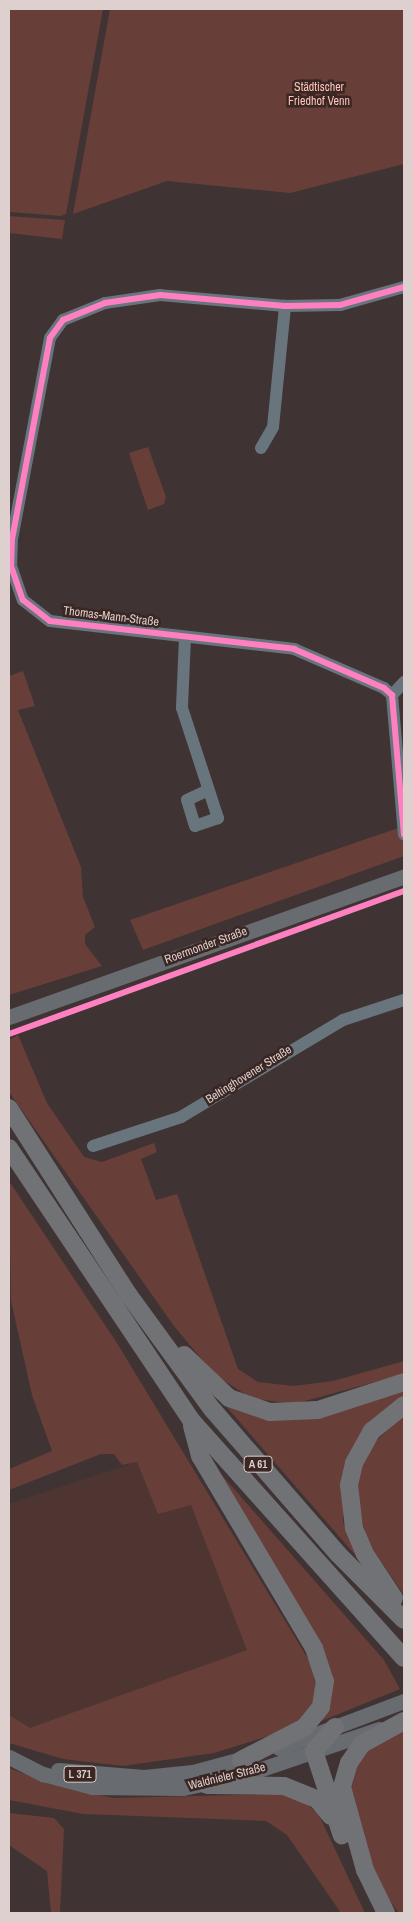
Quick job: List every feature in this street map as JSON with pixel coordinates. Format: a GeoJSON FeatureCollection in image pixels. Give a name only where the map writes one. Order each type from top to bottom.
{"type":"FeatureCollection","features":[{"type":"Feature","properties":{"kind":"highway","name":"A 61"},"geometry":{"type":"LineString","coordinates":[[9,1108],[128,1294],[212,1410],[268,1476],[404,1620]]}},
{"type":"Feature","properties":{"kind":"highway","name":"A 61"},"geometry":{"type":"LineString","coordinates":[[9,1148],[191,1420],[404,1658]]}},
{"type":"Feature","properties":{"kind":"highway"},"geometry":{"type":"LineString","coordinates":[[128,1294],[209,1383],[251,1408],[306,1412],[404,1382]]}},
{"type":"Feature","properties":{"kind":"highway"},"geometry":{"type":"LineString","coordinates":[[404,1405],[372,1431],[354,1462],[349,1485],[349,1510],[364,1554],[404,1610]]}},
{"type":"Feature","properties":{"kind":"highway"},"geometry":{"type":"LineString","coordinates":[[191,1420],[200,1456],[314,1648],[325,1681],[321,1707],[305,1727],[241,1760]]}},
{"type":"Feature","properties":{"kind":"highway"},"geometry":{"type":"LineString","coordinates":[[386,1913],[358,1852],[342,1787],[349,1763],[362,1744],[404,1720]]}},
{"type":"Feature","properties":{"kind":"highway"},"geometry":{"type":"LineString","coordinates":[[335,1727],[314,1751],[338,1826],[374,1913]]}},
{"type":"Feature","properties":{"kind":"highway"},"geometry":{"type":"LineString","coordinates":[[207,1785],[284,1786],[302,1792],[323,1805],[338,1826]]}},
{"type":"Feature","properties":{"kind":"main road","name":"Roermonder Straße"},"geometry":{"type":"LineString","coordinates":[[9,1017],[404,876]]}},
{"type":"Feature","properties":{"kind":"main road","name":"Waldnieler Straße"},"geometry":{"type":"LineString","coordinates":[[13,1760],[114,1778],[193,1772],[241,1760],[404,1701]]}},
{"type":"Feature","properties":{"kind":"main road","name":"Waldnieler Straße"},"geometry":{"type":"LineString","coordinates":[[13,1760],[71,1782],[113,1790],[207,1785],[404,1720]]}},
{"type":"Feature","properties":{"kind":"street","name":"Thomas-Mann-Straße"},"geometry":{"type":"LineString","coordinates":[[392,695],[294,649],[50,621],[35,614],[13,583],[12,539],[50,338],[69,316],[130,298],[174,294],[285,306],[340,305],[404,287]]}},
{"type":"Feature","properties":{"kind":"street"},"geometry":{"type":"LineString","coordinates":[[261,448],[273,427],[285,306]]}},
{"type":"Feature","properties":{"kind":"street"},"geometry":{"type":"LineString","coordinates":[[185,638],[182,708],[208,790]]}},
{"type":"Feature","properties":{"kind":"street"},"geometry":{"type":"LineString","coordinates":[[404,682],[392,695],[404,834]]}},
{"type":"Feature","properties":{"kind":"street","name":"Beltinghovener Straße"},"geometry":{"type":"LineString","coordinates":[[93,1146],[181,1117],[343,1020],[404,1000]]}},
{"type":"Feature","properties":{"kind":"shaded area"},"geometry":{"type":"Polygon","coordinates":[[[137,1462],[158,1513],[191,1505],[248,1650],[30,1729],[9,1715],[9,1504],[137,1462]]]}},
{"type":"Feature","properties":{"kind":"green space"},"geometry":{"type":"Polygon","coordinates":[[[9,9],[103,9],[66,214],[61,216],[9,212],[9,9]]]}},
{"type":"Feature","properties":{"kind":"green space","name":"Städtischer Friedhof Venn"},"geometry":{"type":"Polygon","coordinates":[[[110,9],[404,9],[404,164],[290,193],[167,181],[73,214],[110,9]]]}},
{"type":"Feature","properties":{"kind":"green space"},"geometry":{"type":"Polygon","coordinates":[[[9,216],[65,220],[62,239],[9,233],[9,216]]]}},
{"type":"Feature","properties":{"kind":"green space"},"geometry":{"type":"Polygon","coordinates":[[[148,447],[166,497],[164,504],[148,510],[129,453],[148,447]]]}},
{"type":"Feature","properties":{"kind":"green space"},"geometry":{"type":"Polygon","coordinates":[[[23,671],[35,706],[18,710],[81,867],[83,897],[95,927],[85,935],[85,944],[102,966],[9,995],[9,676],[23,671]]]}},
{"type":"Feature","properties":{"kind":"green space"},"geometry":{"type":"Polygon","coordinates":[[[404,826],[404,856],[143,950],[130,920],[404,826]]]}},
{"type":"Feature","properties":{"kind":"green space"},"geometry":{"type":"Polygon","coordinates":[[[18,1035],[47,1103],[84,1157],[102,1162],[154,1143],[157,1152],[141,1159],[156,1200],[177,1194],[238,1369],[258,1382],[293,1386],[333,1381],[404,1361],[404,1374],[294,1404],[251,1398],[214,1374],[174,1326],[9,1092],[9,1040],[18,1035]]]}},
{"type":"Feature","properties":{"kind":"green space"},"geometry":{"type":"Polygon","coordinates":[[[9,1181],[117,1343],[310,1662],[317,1689],[309,1714],[275,1734],[214,1753],[123,1766],[63,1759],[9,1743],[9,1715],[30,1728],[247,1650],[191,1505],[158,1514],[137,1462],[122,1465],[114,1454],[101,1454],[9,1490],[9,1469],[52,1451],[32,1395],[11,1301],[9,1181]]]}},
{"type":"Feature","properties":{"kind":"green space"},"geometry":{"type":"Polygon","coordinates":[[[404,1388],[404,1400],[344,1469],[343,1522],[363,1564],[218,1397],[256,1414],[404,1388]]]}},
{"type":"Feature","properties":{"kind":"green space"},"geometry":{"type":"Polygon","coordinates":[[[404,1414],[404,1595],[369,1544],[359,1511],[358,1483],[364,1453],[404,1414]]]}},
{"type":"Feature","properties":{"kind":"green space"},"geometry":{"type":"Polygon","coordinates":[[[207,1458],[384,1660],[400,1689],[319,1722],[330,1683],[207,1458]]]}},
{"type":"Feature","properties":{"kind":"green space"},"geometry":{"type":"Polygon","coordinates":[[[404,1730],[404,1913],[399,1913],[380,1888],[350,1794],[358,1763],[370,1747],[404,1730]]]}},
{"type":"Feature","properties":{"kind":"green space"},"geometry":{"type":"Polygon","coordinates":[[[9,1768],[51,1784],[113,1798],[280,1794],[300,1799],[318,1813],[365,1913],[341,1913],[287,1835],[266,1821],[83,1814],[9,1800],[9,1768]]]}},
{"type":"Feature","properties":{"kind":"green space"},"geometry":{"type":"Polygon","coordinates":[[[9,1813],[54,1818],[64,1829],[60,1913],[51,1913],[47,1871],[9,1845],[9,1813]]]}},
{"type":"Feature","properties":{"kind":"cycle path"},"geometry":{"type":"LineString","coordinates":[[404,287],[340,305],[285,306],[160,295],[105,303],[63,320],[50,338],[12,539],[11,566],[23,600],[50,621],[294,649],[384,688],[392,695],[404,834]]}},
{"type":"Feature","properties":{"kind":"cycle path"},"geometry":{"type":"LineString","coordinates":[[9,1034],[404,891]]}}]}
